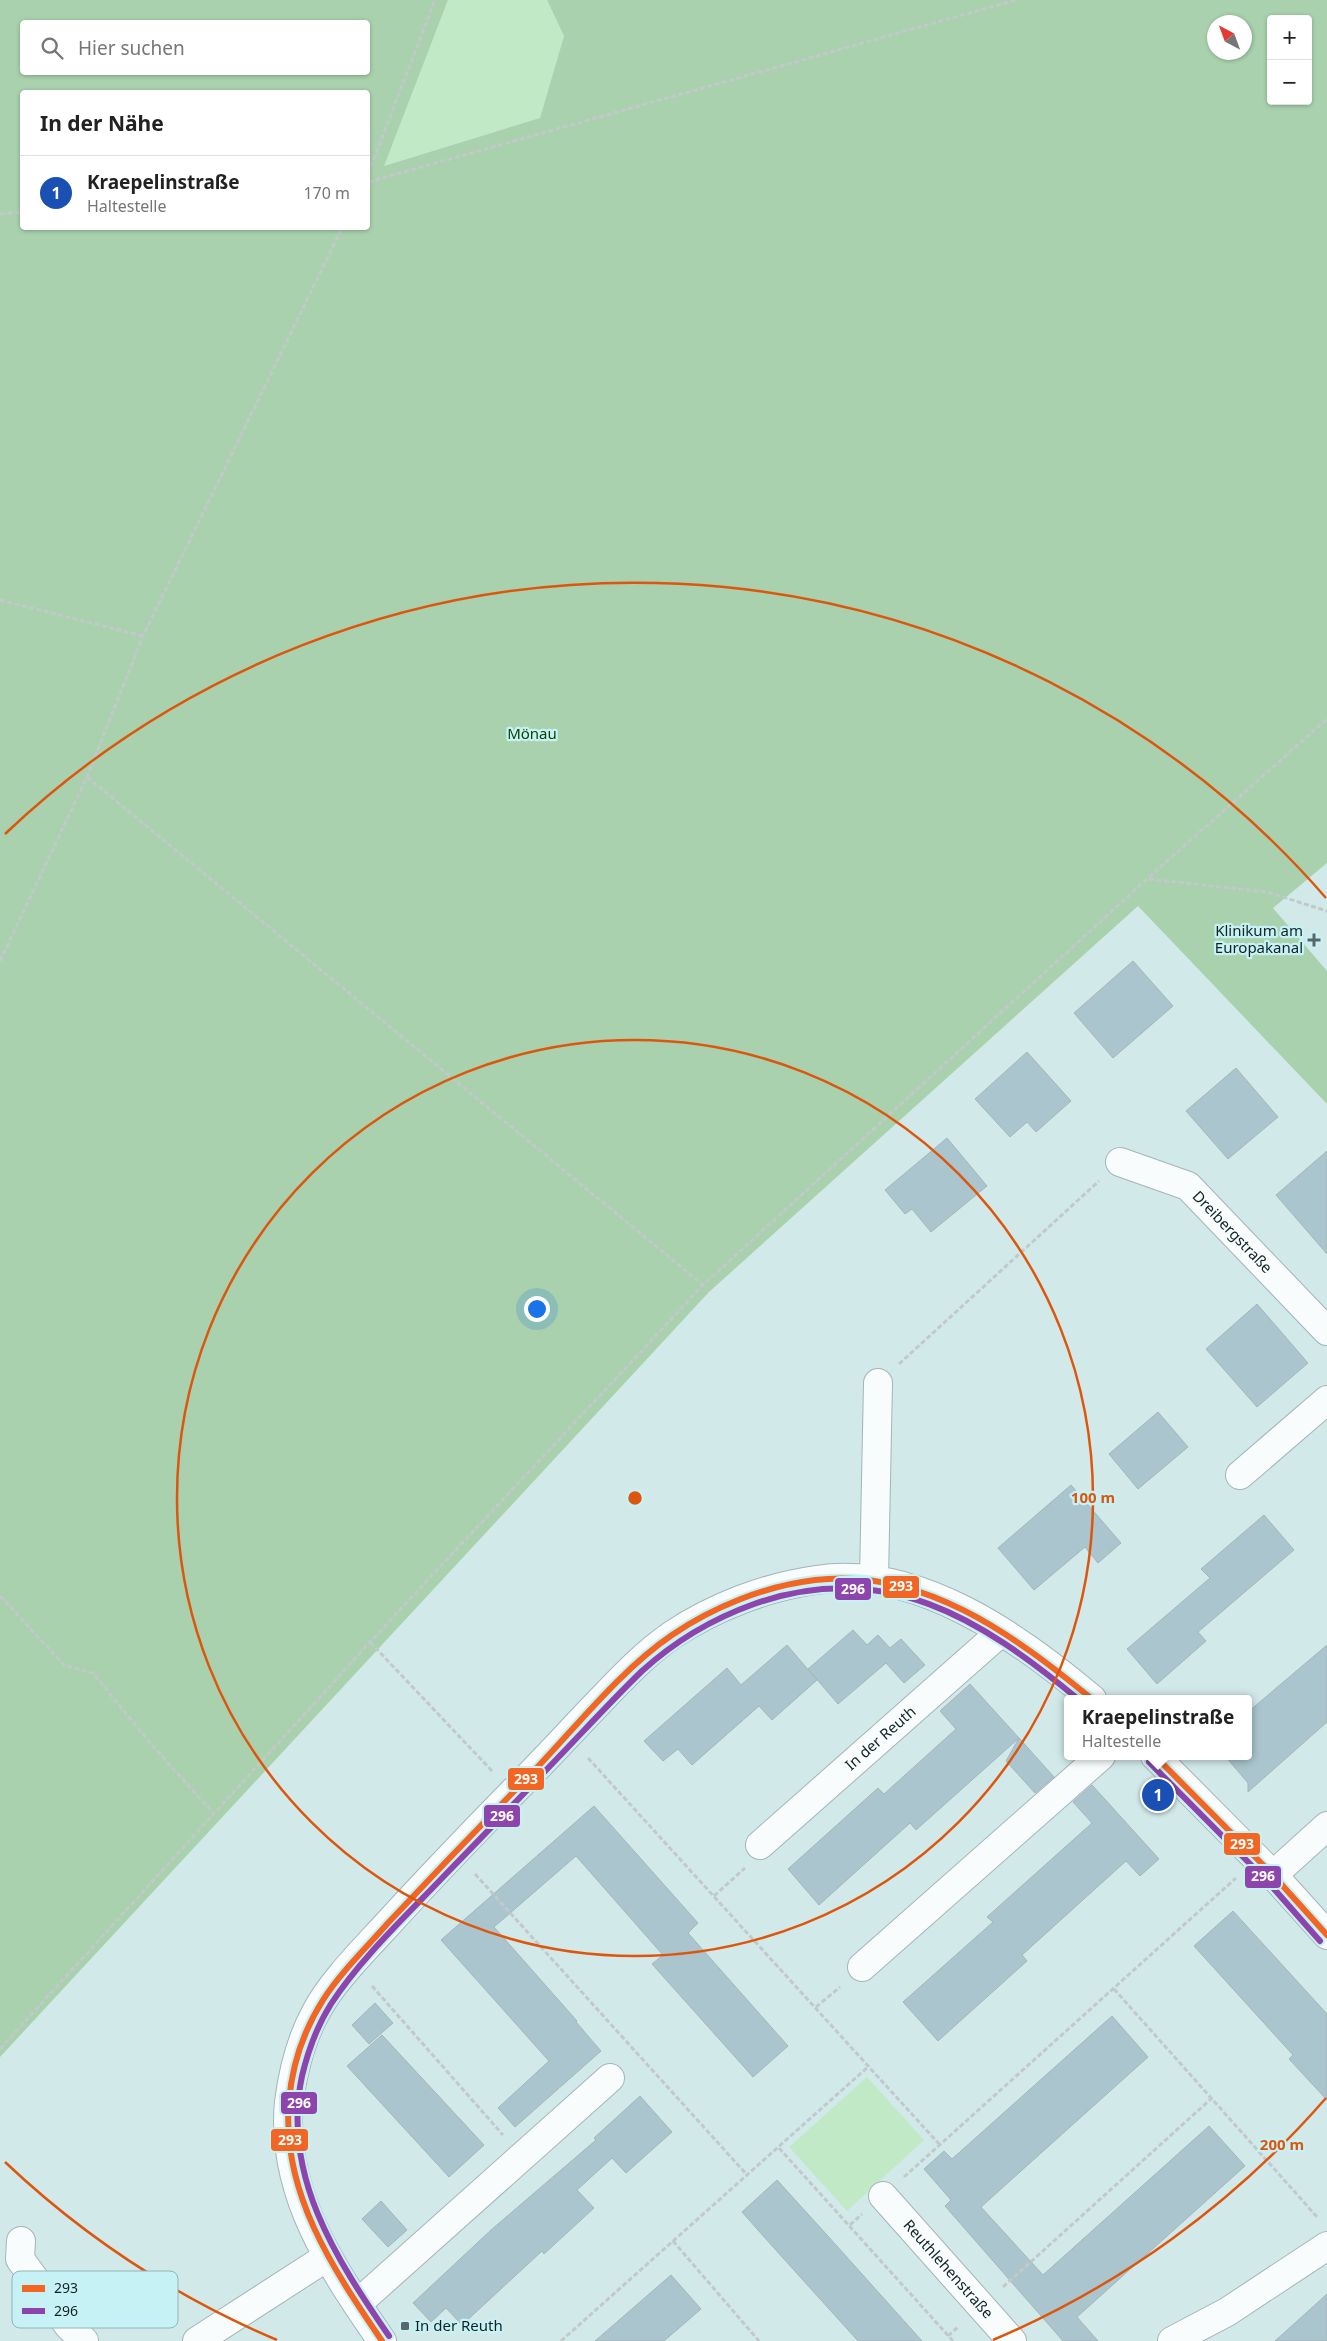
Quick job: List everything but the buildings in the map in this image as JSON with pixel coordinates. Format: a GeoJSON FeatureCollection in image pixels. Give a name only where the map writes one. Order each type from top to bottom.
{"type":"FeatureCollection","features":[{"type":"Feature","properties":{"kind":"street","name":"Dreibergstraße"},"geometry":{"type":"LineString","coordinates":[[1120,1162],[1188,1186],[1327,1331]]}},
{"type":"Feature","properties":{"kind":"street"},"geometry":{"type":"LineString","coordinates":[[874,1578],[878,1383]]}},
{"type":"Feature","properties":{"kind":"street"},"geometry":{"type":"LineString","coordinates":[[1240,1475],[1327,1400]]}},
{"type":"Feature","properties":{"kind":"street"},"geometry":{"type":"LineString","coordinates":[[382,2341],[327,2257],[300,2197],[289,2146],[289,2104],[296,2060],[316,2010],[352,1963],[455,1851],[630,1670],[671,1636],[712,1613],[754,1595],[817,1579],[874,1578],[934,1595],[1001,1632],[1043,1660],[1087,1695]]}},
{"type":"Feature","properties":{"kind":"street","name":"In der Reuth"},"geometry":{"type":"LineString","coordinates":[[760,1844],[1001,1632]]}},
{"type":"Feature","properties":{"kind":"street"},"geometry":{"type":"LineString","coordinates":[[862,1967],[1095,1760]]}},
{"type":"Feature","properties":{"kind":"street"},"geometry":{"type":"LineString","coordinates":[[1159,1760],[1265,1867],[1327,1935]]}},
{"type":"Feature","properties":{"kind":"street"},"geometry":{"type":"LineString","coordinates":[[1265,1867],[1327,1826]]}},
{"type":"Feature","properties":{"kind":"street"},"geometry":{"type":"LineString","coordinates":[[357,2304],[610,2078]]}},
{"type":"Feature","properties":{"kind":"street","name":"Reuthlehenstraße"},"geometry":{"type":"LineString","coordinates":[[883,2196],[1012,2341]]}},
{"type":"Feature","properties":{"kind":"street"},"geometry":{"type":"LineString","coordinates":[[1183,2339],[1226,2312],[1324,2233]]}},
{"type":"Feature","properties":{"kind":"street"},"geometry":{"type":"LineString","coordinates":[[21,2241],[20,2259],[29,2271]]}},
{"type":"Feature","properties":{"kind":"street"},"geometry":{"type":"LineString","coordinates":[[198,2341],[327,2257]]}},
{"type":"Feature","properties":{"kind":"street"},"geometry":{"type":"LineString","coordinates":[[72,2328],[84,2341]]}},
{"type":"Feature","properties":{"kind":"path"},"geometry":{"type":"LineString","coordinates":[[370,169],[435,0]]}},
{"type":"Feature","properties":{"kind":"path"},"geometry":{"type":"LineString","coordinates":[[370,181],[1016,0]]}},
{"type":"Feature","properties":{"kind":"path"},"geometry":{"type":"LineString","coordinates":[[0,214],[20,212]]}},
{"type":"Feature","properties":{"kind":"path"},"geometry":{"type":"LineString","coordinates":[[0,961],[87,777],[143,636],[341,230]]}},
{"type":"Feature","properties":{"kind":"path"},"geometry":{"type":"LineString","coordinates":[[0,600],[143,636]]}},
{"type":"Feature","properties":{"kind":"path"},"geometry":{"type":"LineString","coordinates":[[0,2049],[370,1642],[703,1285],[1148,878],[1327,719]]}},
{"type":"Feature","properties":{"kind":"path"},"geometry":{"type":"LineString","coordinates":[[87,777],[703,1285]]}},
{"type":"Feature","properties":{"kind":"path"},"geometry":{"type":"LineString","coordinates":[[1148,878],[1267,892],[1327,911]]}},
{"type":"Feature","properties":{"kind":"path"},"geometry":{"type":"LineString","coordinates":[[878,1383],[1120,1162]]}},
{"type":"Feature","properties":{"kind":"path"},"geometry":{"type":"LineString","coordinates":[[0,1596],[64,1665],[93,1673],[151,1744],[214,1814]]}},
{"type":"Feature","properties":{"kind":"path"},"geometry":{"type":"LineString","coordinates":[[370,1642],[512,1793]]}},
{"type":"Feature","properties":{"kind":"path"},"geometry":{"type":"LineString","coordinates":[[567,1735],[940,2145]]}},
{"type":"Feature","properties":{"kind":"path"},"geometry":{"type":"LineString","coordinates":[[714,1896],[750,1864],[760,1844]]}},
{"type":"Feature","properties":{"kind":"path"},"geometry":{"type":"LineString","coordinates":[[455,1851],[748,2176]]}},
{"type":"Feature","properties":{"kind":"path"},"geometry":{"type":"LineString","coordinates":[[850,2225],[1114,1989],[1265,1867]]}},
{"type":"Feature","properties":{"kind":"path"},"geometry":{"type":"LineString","coordinates":[[352,1963],[521,2156]]}},
{"type":"Feature","properties":{"kind":"path"},"geometry":{"type":"LineString","coordinates":[[1114,1989],[1212,2098],[1324,2233]]}},
{"type":"Feature","properties":{"kind":"path"},"geometry":{"type":"LineString","coordinates":[[560,2341],[748,2176],[869,2066]]}},
{"type":"Feature","properties":{"kind":"path"},"geometry":{"type":"LineString","coordinates":[[948,2336],[1212,2098]]}},
{"type":"Feature","properties":{"kind":"path"},"geometry":{"type":"LineString","coordinates":[[779,2148],[953,2341]]}},
{"type":"Feature","properties":{"kind":"path"},"geometry":{"type":"LineString","coordinates":[[673,2241],[759,2341]]}},
{"type":"Feature","properties":{"kind":"green space","name":"Mönau"},"geometry":{"type":"Polygon","coordinates":[[[0,0],[448,0],[384,166],[540,118],[564,36],[547,0],[1327,0],[1327,863],[1273,908],[1327,971],[1327,1104],[1138,906],[709,1292],[0,2057],[0,0]]]}},
{"type":"Feature","properties":{"kind":"green space"},"geometry":{"type":"Polygon","coordinates":[[[448,0],[547,0],[564,36],[540,118],[383,166],[448,0]]]}},
{"type":"Feature","properties":{"kind":"green space"},"geometry":{"type":"Polygon","coordinates":[[[867,2077],[924,2140],[847,2211],[789,2147],[867,2077]]]}},
{"type":"Feature","properties":{"kind":"transit line","name":"293"},"geometry":{"type":"LineString","coordinates":[[382,2341],[346,2286],[314,2228],[302,2198],[293,2167],[289,2134],[289,2101],[300,2049],[310,2024],[323,2000],[354,1960],[633,1666],[672,1635],[705,1615],[740,1599],[796,1583],[815,1580],[854,1579],[892,1584],[929,1595],[964,1611],[998,1630],[1031,1652],[1087,1695]]}},
{"type":"Feature","properties":{"kind":"transit line","name":"296"},"geometry":{"type":"LineString","coordinates":[[389,2336],[350,2277],[333,2246],[318,2214],[306,2181],[299,2147],[298,2112],[302,2076],[307,2057],[321,2021],[356,1970],[642,1671],[668,1650],[695,1632],[738,1610],[802,1592],[846,1588],[888,1592],[928,1604],[967,1621],[1004,1644],[1073,1695]]}},
{"type":"Feature","properties":{"kind":"transit line","name":"293"},"geometry":{"type":"LineString","coordinates":[[1159,1760],[1273,1875],[1327,1935]]}},
{"type":"Feature","properties":{"kind":"transit line","name":"296"},"geometry":{"type":"LineString","coordinates":[[1149,1762],[1267,1881],[1320,1941]]}},
{"type":"Feature","properties":{"kind":"place","name":"Klinikum am Europakanal"},"geometry":{"type":"Point","coordinates":[1314,940]}},
{"type":"Feature","properties":{"kind":"place","name":"Kraepelinstraße"},"geometry":{"type":"Point","coordinates":[1158,1795]}},
{"type":"Feature","properties":{"kind":"place","name":"In der Reuth"},"geometry":{"type":"Point","coordinates":[405,2326]}}]}
